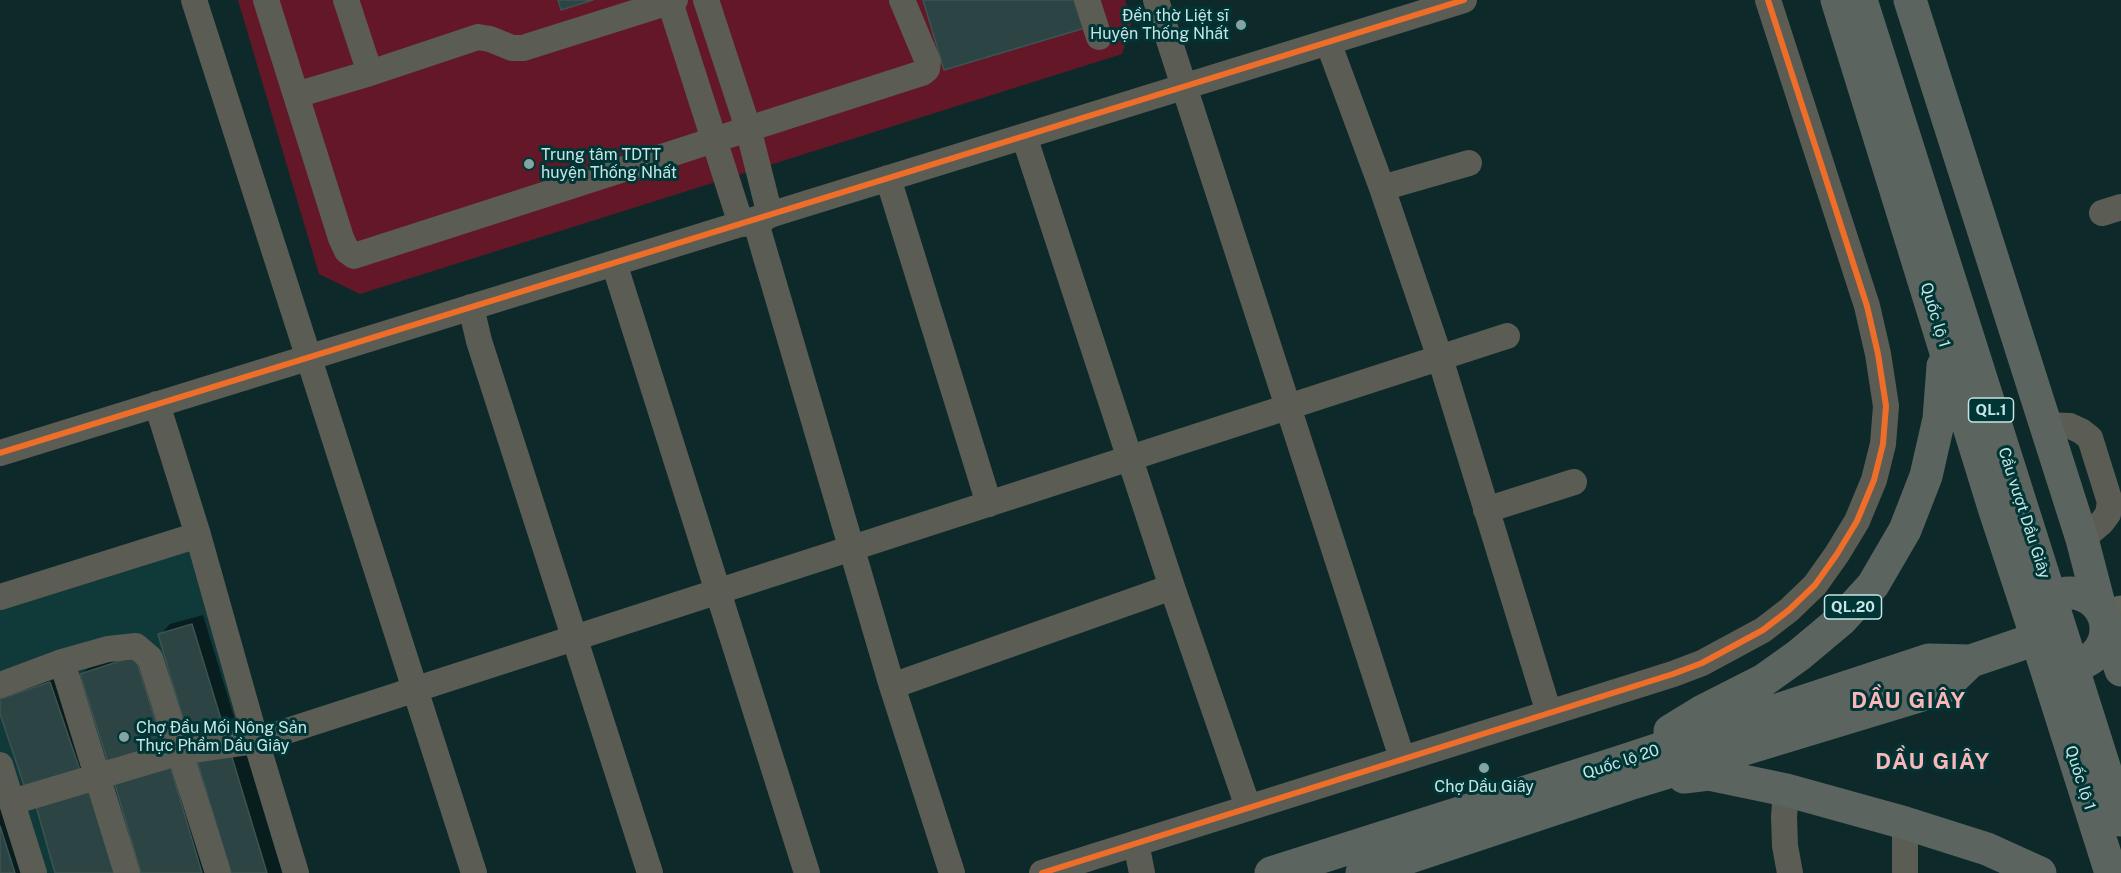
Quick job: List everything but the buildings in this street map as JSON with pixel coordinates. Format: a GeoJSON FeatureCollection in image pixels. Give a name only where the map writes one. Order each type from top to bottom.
{"type":"FeatureCollection","features":[{"type":"Feature","properties":{"kind":"highway","name":"Quốc lộ 1"},"geometry":{"type":"LineString","coordinates":[[1837,0],[1944,347],[2111,873]]}},
{"type":"Feature","properties":{"kind":"highway","name":"Cầu vượt Dầu Giây"},"geometry":{"type":"LineString","coordinates":[[1862,0],[2121,820]]}},
{"type":"Feature","properties":{"kind":"highway","name":"Cầu vượt Dầu Giây"},"geometry":{"type":"LineString","coordinates":[[1885,0],[2121,746]]}},
{"type":"Feature","properties":{"kind":"highway","name":"QL.1"},"geometry":{"type":"LineString","coordinates":[[1911,0],[2045,425],[2108,616],[2121,670]]}},
{"type":"Feature","properties":{"kind":"highway","name":"QL.20"},"geometry":{"type":"LineString","coordinates":[[1624,773],[1701,712],[1764,680],[1799,655],[1842,619],[1873,585],[1905,530],[1926,476],[1939,419],[1944,347]]}},
{"type":"Feature","properties":{"kind":"highway"},"geometry":{"type":"LineString","coordinates":[[2064,593],[2084,596],[2108,616],[2106,638],[2102,648],[2086,662],[2066,666],[2056,663],[2047,657],[2037,639],[2040,610],[2055,597],[2064,593]]}},
{"type":"Feature","properties":{"kind":"highway","name":"Quốc lộ 20"},"geometry":{"type":"LineString","coordinates":[[1271,873],[1624,773],[1942,689],[1971,661],[2037,639]]}},
{"type":"Feature","properties":{"kind":"highway","name":"QL.20"},"geometry":{"type":"LineString","coordinates":[[1624,773],[1709,774],[1786,790],[1988,849],[2040,873]]}},
{"type":"Feature","properties":{"kind":"highway","name":"Quốc lộ 20"},"geometry":{"type":"LineString","coordinates":[[1362,873],[1426,863],[1624,773]]}},
{"type":"Feature","properties":{"kind":"street"},"geometry":{"type":"LineString","coordinates":[[194,0],[474,873]]}},
{"type":"Feature","properties":{"kind":"street"},"geometry":{"type":"LineString","coordinates":[[266,0],[341,238],[347,251],[354,256],[922,73],[927,69],[928,62],[902,0]]}},
{"type":"Feature","properties":{"kind":"street"},"geometry":{"type":"LineString","coordinates":[[346,0],[370,73]]}},
{"type":"Feature","properties":{"kind":"street"},"geometry":{"type":"LineString","coordinates":[[706,0],[748,128],[756,221]]}},
{"type":"Feature","properties":{"kind":"street"},"geometry":{"type":"LineString","coordinates":[[1087,0],[1099,36]]}},
{"type":"Feature","properties":{"kind":"street"},"geometry":{"type":"LineString","coordinates":[[1156,0],[1402,759]]}},
{"type":"Feature","properties":{"kind":"street"},"geometry":{"type":"LineString","coordinates":[[0,453],[756,221],[1464,0]]}},
{"type":"Feature","properties":{"kind":"street"},"geometry":{"type":"LineString","coordinates":[[1049,872],[1248,807],[1674,674],[1702,663],[1763,630],[1789,610],[1815,585],[1857,521],[1874,480],[1883,444],[1886,406],[1878,354],[1867,306],[1768,0]]}},
{"type":"Feature","properties":{"kind":"street"},"geometry":{"type":"LineString","coordinates":[[296,94],[370,73],[478,37],[512,48],[523,48],[673,1],[714,139],[756,221],[892,686],[952,873]]}},
{"type":"Feature","properties":{"kind":"street"},"geometry":{"type":"LineString","coordinates":[[1328,42],[1382,188],[1440,358],[1549,712]]}},
{"type":"Feature","properties":{"kind":"street"},"geometry":{"type":"LineString","coordinates":[[1024,136],[1172,587],[1248,807]]}},
{"type":"Feature","properties":{"kind":"street"},"geometry":{"type":"LineString","coordinates":[[1382,188],[1469,163]]}},
{"type":"Feature","properties":{"kind":"street"},"geometry":{"type":"LineString","coordinates":[[888,178],[989,504]]}},
{"type":"Feature","properties":{"kind":"street"},"geometry":{"type":"LineString","coordinates":[[614,263],[807,873]]}},
{"type":"Feature","properties":{"kind":"street"},"geometry":{"type":"LineString","coordinates":[[471,308],[479,341],[650,873]]}},
{"type":"Feature","properties":{"kind":"street"},"geometry":{"type":"LineString","coordinates":[[12,802],[180,752],[256,741],[1507,336]]}},
{"type":"Feature","properties":{"kind":"street"},"geometry":{"type":"LineString","coordinates":[[157,404],[198,536],[296,873]]}},
{"type":"Feature","properties":{"kind":"street"},"geometry":{"type":"LineString","coordinates":[[1486,510],[1574,482]]}},
{"type":"Feature","properties":{"kind":"street"},"geometry":{"type":"LineString","coordinates":[[0,597],[198,536]]}},
{"type":"Feature","properties":{"kind":"street"},"geometry":{"type":"LineString","coordinates":[[892,686],[1172,587]]}},
{"type":"Feature","properties":{"kind":"street"},"geometry":{"type":"LineString","coordinates":[[0,685],[62,662],[108,649],[136,646],[150,658],[218,873]]}},
{"type":"Feature","properties":{"kind":"street"},"geometry":{"type":"LineString","coordinates":[[62,662],[128,873]]}},
{"type":"Feature","properties":{"kind":"street"},"geometry":{"type":"LineString","coordinates":[[0,765],[34,873]]}},
{"type":"Feature","properties":{"kind":"street"},"geometry":{"type":"LineString","coordinates":[[1786,790],[1784,827],[1790,873]]}},
{"type":"Feature","properties":{"kind":"street"},"geometry":{"type":"LineString","coordinates":[[1905,823],[1905,873]]}},
{"type":"Feature","properties":{"kind":"street"},"geometry":{"type":"LineString","coordinates":[[1136,843],[1142,873]]}},
{"type":"Feature","properties":{"kind":"shaded area","name":"Trung tâm TDTT huyện Thống Nhất"},"geometry":{"type":"Polygon","coordinates":[[[238,0],[1125,0],[1132,21],[1122,54],[360,294],[319,274],[238,0]]]}},
{"type":"Feature","properties":{"kind":"shaded area","name":"Chợ Đầu Mối Nông Sản Thực Phẩm Dầu Giây"},"geometry":{"type":"Polygon","coordinates":[[[189,545],[289,873],[0,873],[0,601],[189,545]]]}},
{"type":"Feature","properties":{"kind":"cycle path"},"geometry":{"type":"LineString","coordinates":[[0,453],[1464,0]]}},
{"type":"Feature","properties":{"kind":"cycle path"},"geometry":{"type":"LineString","coordinates":[[1042,873],[1673,674],[1702,663],[1763,630],[1789,610],[1815,585],[1857,521],[1874,480],[1883,444],[1886,406],[1878,354],[1867,306],[1768,0]]}},
{"type":"Feature","properties":{"kind":"place","name":"Đền thờ Liệt sĩ Huyện Thống Nhất"},"geometry":{"type":"Point","coordinates":[1241,25]}},
{"type":"Feature","properties":{"kind":"place","name":"Trung tâm TDTT huyện Thống Nhất"},"geometry":{"type":"Point","coordinates":[529,164]}},
{"type":"Feature","properties":{"kind":"place","name":"Chợ Đầu Mối Nông Sản Thực Phẩm Dầu Giây"},"geometry":{"type":"Point","coordinates":[124,737]}},
{"type":"Feature","properties":{"kind":"place","name":"Chợ Dầu Giây"},"geometry":{"type":"Point","coordinates":[1484,768]}},
{"type":"Feature","properties":{"kind":"district","name":"DẦU GIÂY"},"geometry":{"type":"Point","coordinates":[1909,701]}},
{"type":"Feature","properties":{"kind":"district","name":"DẦU GIÂY"},"geometry":{"type":"Point","coordinates":[1933,762]}}]}
